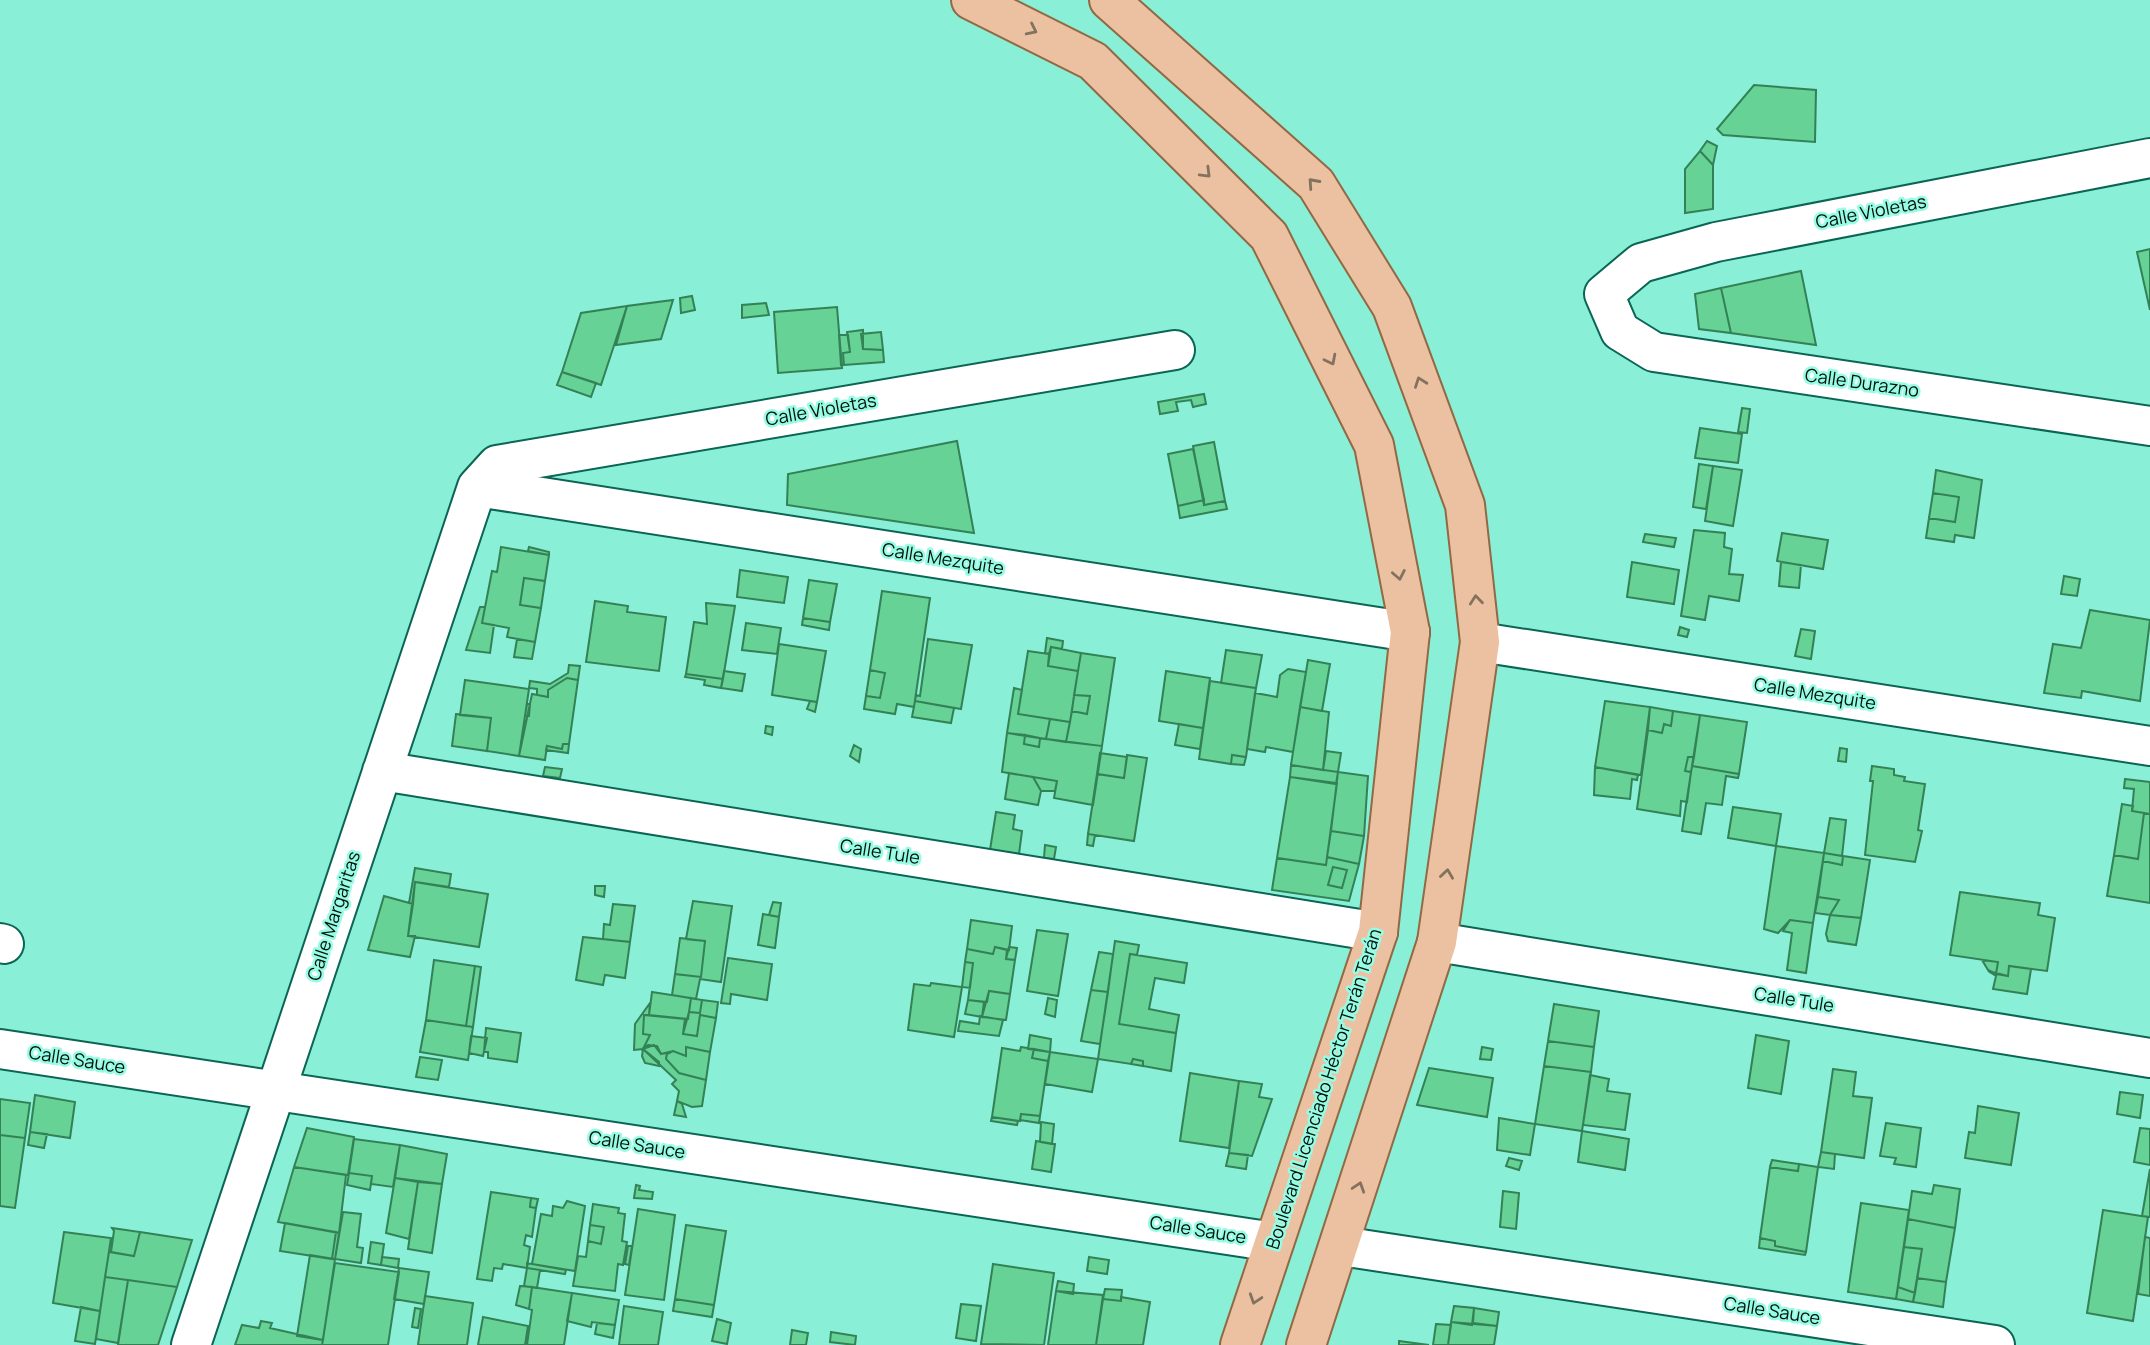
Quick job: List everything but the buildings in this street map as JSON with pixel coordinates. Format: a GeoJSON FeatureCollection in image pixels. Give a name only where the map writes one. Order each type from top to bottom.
{"type":"FeatureCollection","features":[{"type":"Feature","properties":{"kind":"main road","name":"Boulevard Licenciado Héctor Terán Terán"},"geometry":{"type":"LineString","coordinates":[[971,0],[1093,61],[1269,236],[1374,445],[1410,632],[1378,932],[1240,1345]]}},
{"type":"Feature","properties":{"kind":"main road"},"geometry":{"type":"LineString","coordinates":[[1110,0],[1316,184],[1392,307],[1465,505],[1480,642],[1437,942],[1341,1246],[1306,1345]]}},
{"type":"Feature","properties":{"kind":"street","name":"Calle Violetas"},"geometry":{"type":"LineString","coordinates":[[1604,294],[1641,263],[1716,242],[2150,158]]}},
{"type":"Feature","properties":{"kind":"street","name":"Calle Durazno"},"geometry":{"type":"LineString","coordinates":[[1604,294],[1620,331],[1654,352],[2150,426]]}},
{"type":"Feature","properties":{"kind":"street","name":"Calle Violetas"},"geometry":{"type":"LineString","coordinates":[[477,487],[497,465],[1175,350]]}},
{"type":"Feature","properties":{"kind":"street","name":"Calle Mezquite"},"geometry":{"type":"LineString","coordinates":[[477,487],[1410,632]]}},
{"type":"Feature","properties":{"kind":"street","name":"Calle Margaritas"},"geometry":{"type":"LineString","coordinates":[[191,1345],[477,487]]}},
{"type":"Feature","properties":{"kind":"street","name":"Calle Mezquite"},"geometry":{"type":"LineString","coordinates":[[1480,642],[2150,747]]}},
{"type":"Feature","properties":{"kind":"street","name":"Calle Tule"},"geometry":{"type":"LineString","coordinates":[[382,771],[1378,932]]}},
{"type":"Feature","properties":{"kind":"street","name":"Calle Tule"},"geometry":{"type":"LineString","coordinates":[[1437,942],[2150,1058]]}},
{"type":"Feature","properties":{"kind":"street","name":"Calle Sauce"},"geometry":{"type":"LineString","coordinates":[[0,1049],[1274,1242]]}},
{"type":"Feature","properties":{"kind":"street","name":"Calle Sauce"},"geometry":{"type":"LineString","coordinates":[[1341,1246],[1995,1345]]}}]}
